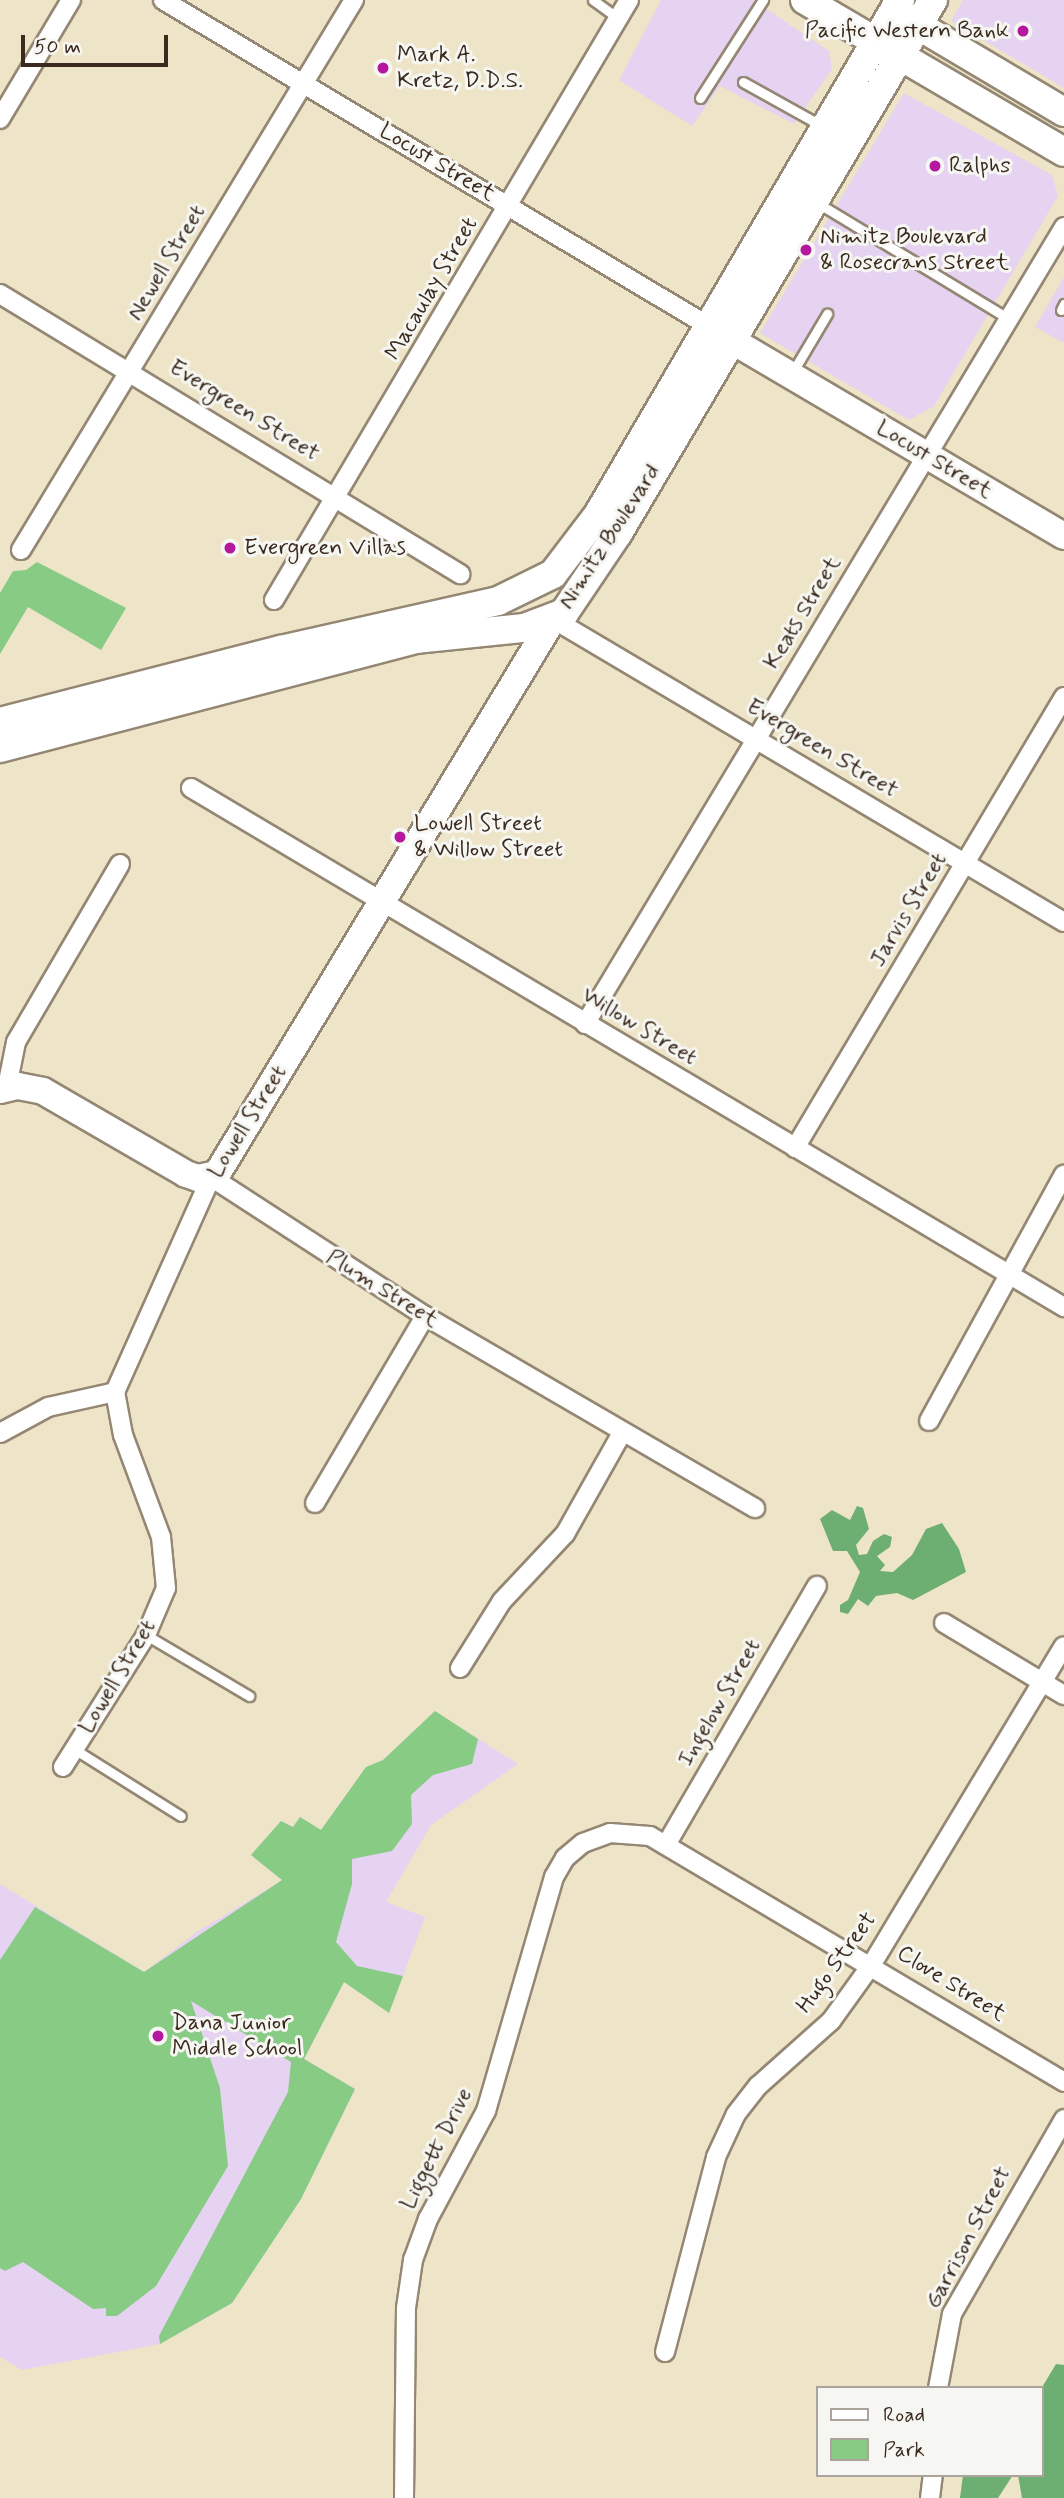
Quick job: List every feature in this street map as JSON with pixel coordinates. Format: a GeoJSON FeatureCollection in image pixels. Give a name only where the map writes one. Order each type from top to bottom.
{"type":"FeatureCollection","features":[{"type":"Feature","properties":{"kind":"main road"},"geometry":{"type":"LineString","coordinates":[[805,0],[1064,152]]}},
{"type":"Feature","properties":{"kind":"main road","name":"Nimitz Boulevard"},"geometry":{"type":"LineString","coordinates":[[0,722],[281,649],[506,599],[554,574],[583,539],[721,333],[815,202],[933,0]]}},
{"type":"Feature","properties":{"kind":"main road"},"geometry":{"type":"LineString","coordinates":[[891,3],[918,26],[1064,112]]}},
{"type":"Feature","properties":{"kind":"main road","name":"Nimitz Boulevard"},"geometry":{"type":"LineString","coordinates":[[0,748],[415,639],[514,630],[553,619],[569,607],[596,568],[721,333],[823,127],[891,3]]}},
{"type":"Feature","properties":{"kind":"main road"},"geometry":{"type":"LineString","coordinates":[[553,619],[583,539]]}},
{"type":"Feature","properties":{"kind":"street"},"geometry":{"type":"LineString","coordinates":[[0,119],[71,0]]}},
{"type":"Feature","properties":{"kind":"street","name":"Locust Street"},"geometry":{"type":"LineString","coordinates":[[163,0],[791,374],[925,457],[1064,536]]}},
{"type":"Feature","properties":{"kind":"street","name":"Newell Street"},"geometry":{"type":"LineString","coordinates":[[21,550],[354,0]]}},
{"type":"Feature","properties":{"kind":"street","name":"Macaulay Street"},"geometry":{"type":"LineString","coordinates":[[274,600],[629,0]]}},
{"type":"Feature","properties":{"kind":"street","name":"Keats Street"},"geometry":{"type":"LineString","coordinates":[[585,1024],[1064,226]]}},
{"type":"Feature","properties":{"kind":"street","name":"Evergreen Street"},"geometry":{"type":"LineString","coordinates":[[0,294],[131,370],[460,574]]}},
{"type":"Feature","properties":{"kind":"street","name":"Evergreen Street"},"geometry":{"type":"LineString","coordinates":[[553,619],[1064,922]]}},
{"type":"Feature","properties":{"kind":"street","name":"Lowell Street"},"geometry":{"type":"LineString","coordinates":[[63,1767],[146,1635],[166,1588],[165,1552],[123,1435],[115,1392],[211,1177],[221,1170],[379,902],[553,619]]}},
{"type":"Feature","properties":{"kind":"street","name":"Jarvis Street"},"geometry":{"type":"LineString","coordinates":[[795,1148],[1064,697]]}},
{"type":"Feature","properties":{"kind":"street","name":"Willow Street"},"geometry":{"type":"LineString","coordinates":[[191,788],[1064,1307]]}},
{"type":"Feature","properties":{"kind":"street"},"geometry":{"type":"LineString","coordinates":[[2,1085],[16,1042],[120,863]]}},
{"type":"Feature","properties":{"kind":"street","name":"Plum Street"},"geometry":{"type":"LineString","coordinates":[[2,1085],[28,1086],[49,1093],[186,1174],[211,1177],[425,1316],[755,1508]]}},
{"type":"Feature","properties":{"kind":"street"},"geometry":{"type":"LineString","coordinates":[[929,1421],[1064,1174]]}},
{"type":"Feature","properties":{"kind":"street"},"geometry":{"type":"LineString","coordinates":[[315,1503],[425,1316]]}},
{"type":"Feature","properties":{"kind":"street"},"geometry":{"type":"LineString","coordinates":[[0,1433],[48,1407],[115,1392]]}},
{"type":"Feature","properties":{"kind":"street"},"geometry":{"type":"LineString","coordinates":[[460,1668],[502,1601],[554,1549],[622,1433]]}},
{"type":"Feature","properties":{"kind":"street","name":"Ingelow Street"},"geometry":{"type":"LineString","coordinates":[[666,1844],[817,1586]]}},
{"type":"Feature","properties":{"kind":"street"},"geometry":{"type":"LineString","coordinates":[[944,1623],[1064,1695]]}},
{"type":"Feature","properties":{"kind":"street","name":"Hugo Street"},"geometry":{"type":"LineString","coordinates":[[665,2352],[725,2134],[746,2098],[831,2021],[872,1964],[1064,1646]]}},
{"type":"Feature","properties":{"kind":"street","name":"Liggett Drive"},"geometry":{"type":"LineString","coordinates":[[404,2498],[406,2308],[413,2260],[428,2219],[489,2103],[554,1877],[572,1851],[603,1834],[641,1833],[666,1844]]}},
{"type":"Feature","properties":{"kind":"street","name":"Clove Street"},"geometry":{"type":"LineString","coordinates":[[666,1844],[872,1964],[1064,2082]]}},
{"type":"Feature","properties":{"kind":"street","name":"Garrison Street"},"geometry":{"type":"LineString","coordinates":[[938,2386],[952,2314],[1064,2119]]}},
{"type":"Feature","properties":{"kind":"street"},"geometry":{"type":"LineString","coordinates":[[930,2498],[933,2477]]}},
{"type":"Feature","properties":{"kind":"lane"},"geometry":{"type":"LineString","coordinates":[[593,0],[618,18]]}},
{"type":"Feature","properties":{"kind":"lane"},"geometry":{"type":"LineString","coordinates":[[700,98],[762,0]]}},
{"type":"Feature","properties":{"kind":"lane"},"geometry":{"type":"LineString","coordinates":[[743,82],[823,127]]}},
{"type":"Feature","properties":{"kind":"lane"},"geometry":{"type":"LineString","coordinates":[[815,202],[1009,319]]}},
{"type":"Feature","properties":{"kind":"lane"},"geometry":{"type":"LineString","coordinates":[[791,374],[827,314]]}},
{"type":"Feature","properties":{"kind":"lane"},"geometry":{"type":"LineString","coordinates":[[146,1635],[249,1696]]}},
{"type":"Feature","properties":{"kind":"lane"},"geometry":{"type":"LineString","coordinates":[[74,1749],[181,1816]]}},
{"type":"Feature","properties":{"kind":"shaded area"},"geometry":{"type":"Polygon","coordinates":[[[661,0],[753,0],[829,51],[832,69],[794,124],[720,86],[692,126],[619,80],[661,0]]]}},
{"type":"Feature","properties":{"kind":"shaded area","name":"Pacific Western Bank"},"geometry":{"type":"Polygon","coordinates":[[[963,0],[1064,0],[1064,88],[951,21],[963,0]]]}},
{"type":"Feature","properties":{"kind":"shaded area"},"geometry":{"type":"Polygon","coordinates":[[[904,93],[1052,175],[1058,196],[934,406],[909,420],[760,333],[904,93]]]}},
{"type":"Feature","properties":{"kind":"shaded area"},"geometry":{"type":"Polygon","coordinates":[[[1064,277],[1064,343],[1035,327],[1064,277]]]}},
{"type":"Feature","properties":{"kind":"shaded area","name":"Dana Junior Middle School"},"geometry":{"type":"Polygon","coordinates":[[[435,1711],[518,1764],[431,1825],[386,1902],[425,1917],[389,2013],[344,1982],[304,2059],[355,2089],[301,2199],[232,2303],[160,2344],[22,2370],[0,2357],[0,1884],[144,1972],[197,1932],[282,1880],[251,1855],[281,1821],[293,1827],[300,1817],[321,1830],[366,1767],[383,1760],[435,1711]]]}},
{"type":"Feature","properties":{"kind":"green space"},"geometry":{"type":"Polygon","coordinates":[[[37,562],[126,608],[101,650],[28,607],[0,654],[0,593],[13,571],[26,570],[37,562]]]}},
{"type":"Feature","properties":{"kind":"green space"},"geometry":{"type":"Polygon","coordinates":[[[857,1506],[863,1508],[869,1529],[856,1545],[859,1555],[867,1554],[873,1541],[884,1534],[892,1537],[890,1547],[877,1556],[885,1565],[880,1571],[893,1572],[912,1555],[926,1529],[942,1523],[959,1549],[966,1572],[913,1600],[897,1593],[876,1596],[868,1606],[858,1599],[848,1614],[840,1612],[840,1605],[848,1600],[860,1572],[847,1551],[833,1551],[820,1519],[832,1510],[850,1520],[857,1506]]]}},
{"type":"Feature","properties":{"kind":"green space","name":"Dana Junior Middle School"},"geometry":{"type":"Polygon","coordinates":[[[435,1711],[478,1739],[472,1764],[433,1775],[411,1795],[412,1824],[392,1851],[352,1859],[352,1884],[336,1942],[357,1966],[403,1976],[389,2013],[344,1982],[304,2059],[355,2089],[301,2199],[232,2303],[160,2344],[159,2336],[288,2092],[291,2062],[191,2001],[220,2088],[228,2166],[156,2286],[117,2316],[106,2316],[106,2308],[93,2309],[23,2262],[5,2271],[0,2268],[0,1960],[35,1907],[144,1972],[282,1880],[251,1855],[281,1821],[293,1827],[300,1817],[321,1830],[366,1767],[383,1760],[435,1711]]]}},
{"type":"Feature","properties":{"kind":"green space"},"geometry":{"type":"Polygon","coordinates":[[[1056,2364],[1064,2365],[1064,2498],[1022,2498],[1018,2477],[1043,2477],[1043,2386],[1056,2364]]]}},
{"type":"Feature","properties":{"kind":"green space"},"geometry":{"type":"Polygon","coordinates":[[[963,2477],[1012,2477],[998,2498],[960,2498],[963,2477]]]}},
{"type":"Feature","properties":{"kind":"place","name":"Pacific Western Bank"},"geometry":{"type":"Point","coordinates":[1023,31]}},
{"type":"Feature","properties":{"kind":"place","name":"Mark A. Kretz, D.D.S."},"geometry":{"type":"Point","coordinates":[383,68]}},
{"type":"Feature","properties":{"kind":"place","name":"Ralphs"},"geometry":{"type":"Point","coordinates":[935,166]}},
{"type":"Feature","properties":{"kind":"place","name":"Nimitz Boulevard & Rosecrans Street"},"geometry":{"type":"Point","coordinates":[806,250]}},
{"type":"Feature","properties":{"kind":"place","name":"Evergreen Villas"},"geometry":{"type":"Point","coordinates":[230,548]}},
{"type":"Feature","properties":{"kind":"place","name":"Lowell Street & Willow Street"},"geometry":{"type":"Point","coordinates":[400,837]}},
{"type":"Feature","properties":{"kind":"place","name":"Dana Junior Middle School"},"geometry":{"type":"Point","coordinates":[158,2036]}}]}
